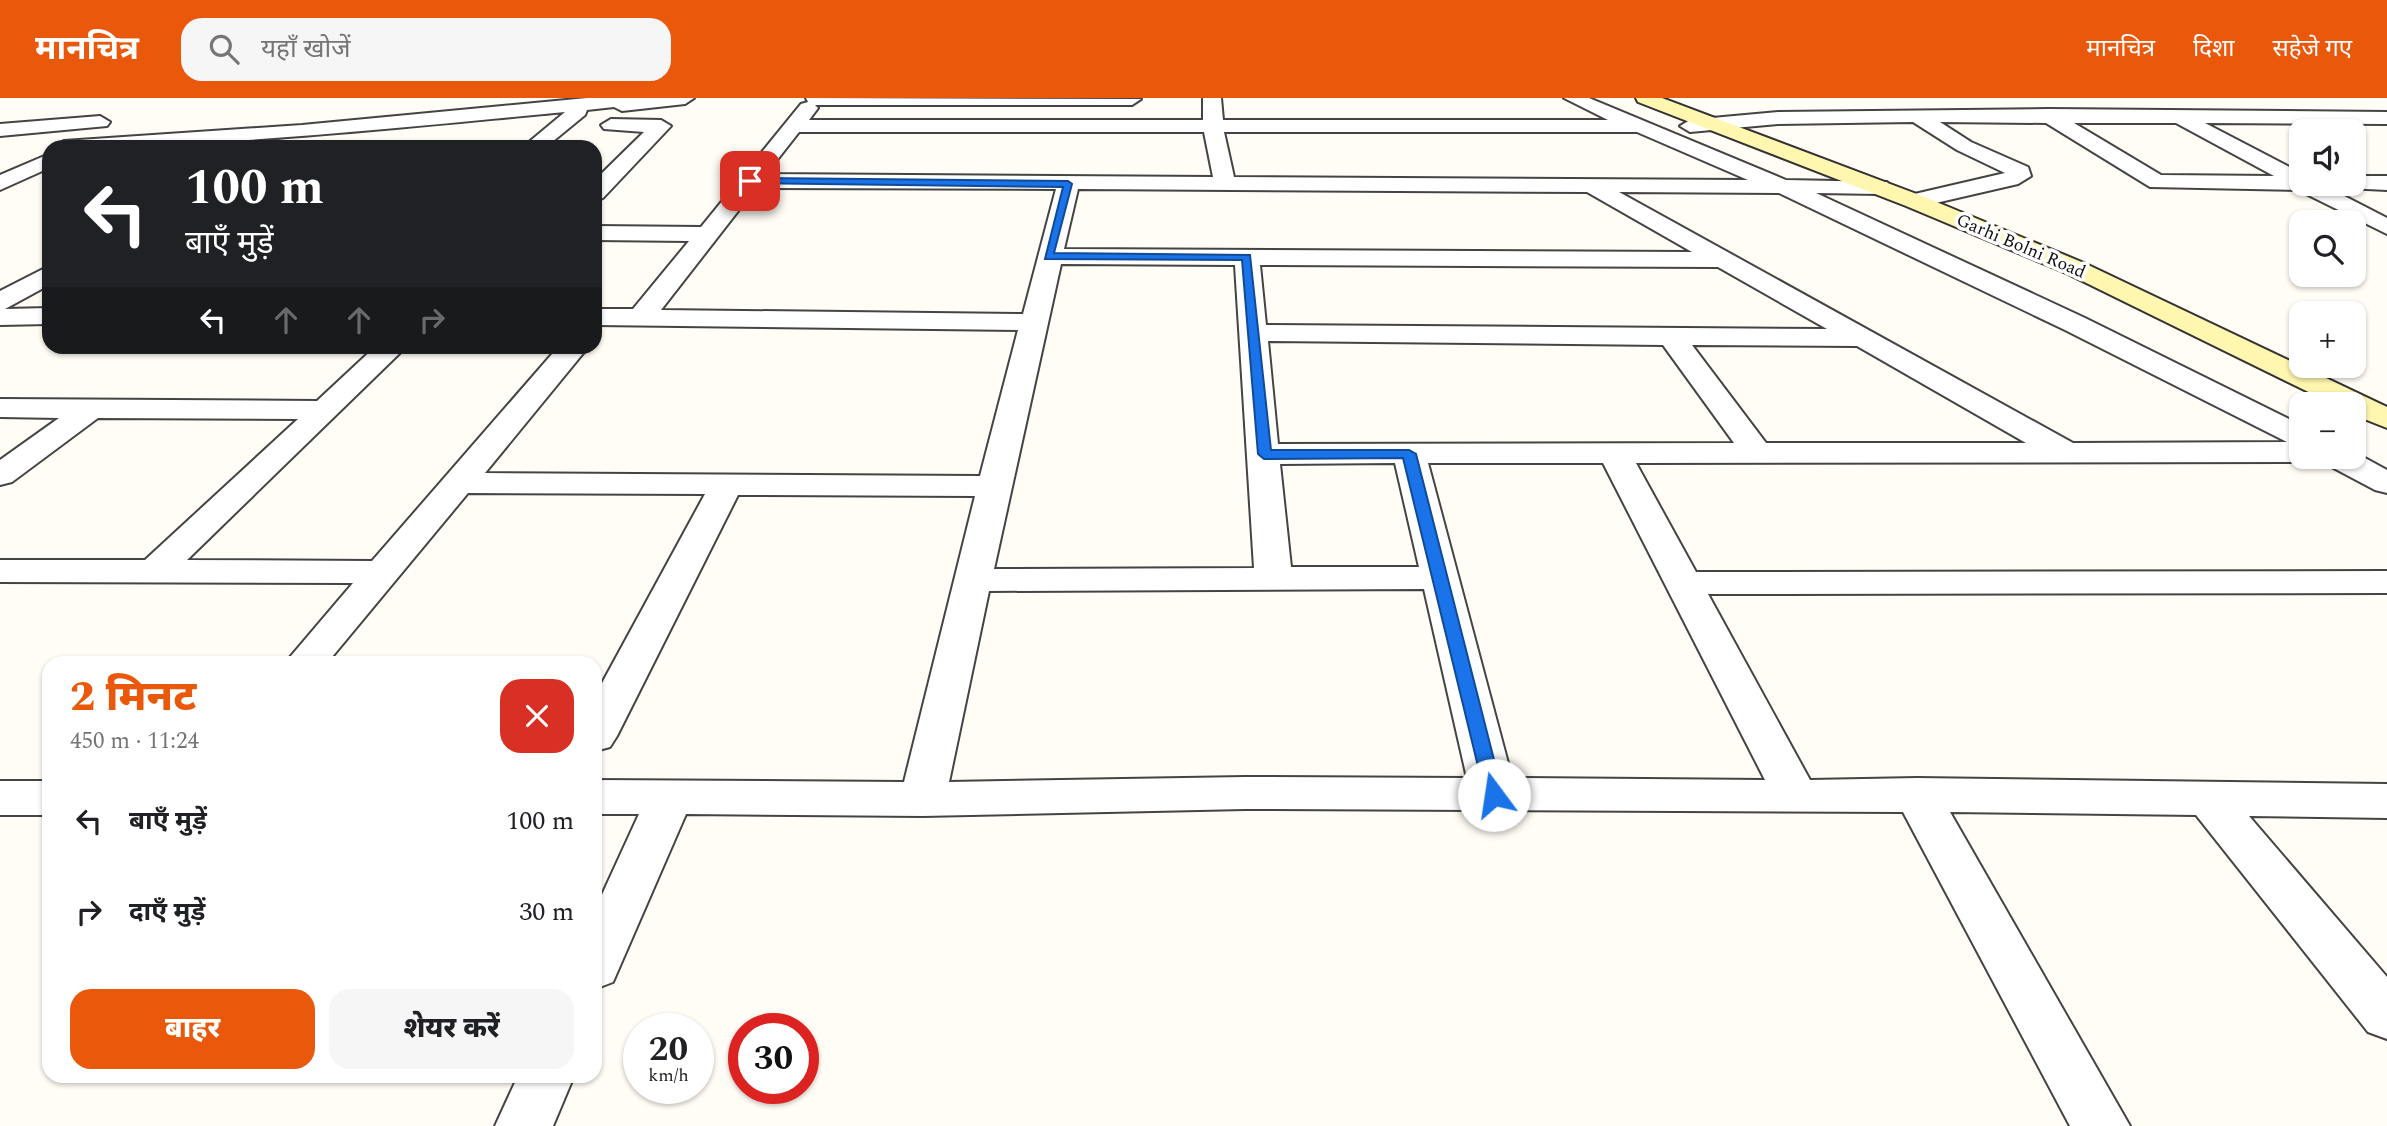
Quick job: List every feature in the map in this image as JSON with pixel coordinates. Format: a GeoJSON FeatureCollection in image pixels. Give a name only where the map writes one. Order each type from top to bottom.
{"type":"FeatureCollection","features":[{"type":"Feature","properties":{"kind":"main road","name":"Garhi Bolni Road"},"geometry":{"type":"LineString","coordinates":[[1618,98],[1880,187],[2075,268],[2387,419]]}},
{"type":"Feature","properties":{"kind":"main road","name":"Garhi Bolni Road"},"geometry":{"type":"LineString","coordinates":[[1644,98],[1845,187],[2044,270],[2153,321],[2292,392]]}},
{"type":"Feature","properties":{"kind":"main road"},"geometry":{"type":"LineString","coordinates":[[2366,430],[2387,440]]}},
{"type":"Feature","properties":{"kind":"street"},"geometry":{"type":"LineString","coordinates":[[174,140],[302,131],[647,98]]}},
{"type":"Feature","properties":{"kind":"street"},"geometry":{"type":"LineString","coordinates":[[230,140],[448,124],[685,98]]}},
{"type":"Feature","properties":{"kind":"street"},"geometry":{"type":"LineString","coordinates":[[641,317],[816,98],[1132,98],[1130,126]]}},
{"type":"Feature","properties":{"kind":"street"},"geometry":{"type":"LineString","coordinates":[[1212,98],[1213,126],[1225,184]]}},
{"type":"Feature","properties":{"kind":"street"},"geometry":{"type":"LineString","coordinates":[[1573,98],[1782,186],[2074,324],[2289,431]]}},
{"type":"Feature","properties":{"kind":"street"},"geometry":{"type":"LineString","coordinates":[[1754,98],[1794,117]]}},
{"type":"Feature","properties":{"kind":"street"},"geometry":{"type":"LineString","coordinates":[[1892,98],[1964,146],[2020,172],[2020,176],[2010,179],[1914,201]]}},
{"type":"Feature","properties":{"kind":"street"},"geometry":{"type":"LineString","coordinates":[[2019,98],[2158,182],[2289,183]]}},
{"type":"Feature","properties":{"kind":"street"},"geometry":{"type":"LineString","coordinates":[[2142,98],[2289,176]]}},
{"type":"Feature","properties":{"kind":"street"},"geometry":{"type":"LineString","coordinates":[[2280,98],[2324,118]]}},
{"type":"Feature","properties":{"kind":"street"},"geometry":{"type":"LineString","coordinates":[[1431,108],[1477,127]]}},
{"type":"Feature","properties":{"kind":"street"},"geometry":{"type":"LineString","coordinates":[[542,140],[578,111]]}},
{"type":"Feature","properties":{"kind":"street"},"geometry":{"type":"LineString","coordinates":[[1701,125],[1794,117],[2387,118]]}},
{"type":"Feature","properties":{"kind":"street"},"geometry":{"type":"LineString","coordinates":[[0,130],[124,120]]}},
{"type":"Feature","properties":{"kind":"street"},"geometry":{"type":"LineString","coordinates":[[427,139],[448,124]]}},
{"type":"Feature","properties":{"kind":"street"},"geometry":{"type":"LineString","coordinates":[[560,125],[661,126],[602,186]]}},
{"type":"Feature","properties":{"kind":"street"},"geometry":{"type":"LineString","coordinates":[[793,126],[1642,126]]}},
{"type":"Feature","properties":{"kind":"street"},"geometry":{"type":"LineString","coordinates":[[288,140],[297,135]]}},
{"type":"Feature","properties":{"kind":"street"},"geometry":{"type":"LineString","coordinates":[[11,159],[42,152]]}},
{"type":"Feature","properties":{"kind":"street"},"geometry":{"type":"LineString","coordinates":[[11,159],[42,160]]}},
{"type":"Feature","properties":{"kind":"street"},"geometry":{"type":"LineString","coordinates":[[11,159],[42,170]]}},
{"type":"Feature","properties":{"kind":"street"},"geometry":{"type":"LineString","coordinates":[[0,183],[11,159]]}},
{"type":"Feature","properties":{"kind":"street"},"geometry":{"type":"LineString","coordinates":[[602,160],[629,160]]}},
{"type":"Feature","properties":{"kind":"street"},"geometry":{"type":"LineString","coordinates":[[750,181],[1880,187]]}},
{"type":"Feature","properties":{"kind":"street"},"geometry":{"type":"LineString","coordinates":[[2366,183],[2387,183]]}},
{"type":"Feature","properties":{"kind":"street"},"geometry":{"type":"LineString","coordinates":[[923,799],[1048,256],[1068,184]]}},
{"type":"Feature","properties":{"kind":"street"},"geometry":{"type":"LineString","coordinates":[[1590,185],[2066,453]]}},
{"type":"Feature","properties":{"kind":"street"},"geometry":{"type":"LineString","coordinates":[[2327,196],[2387,227]]}},
{"type":"Feature","properties":{"kind":"street"},"geometry":{"type":"LineString","coordinates":[[602,233],[708,233]]}},
{"type":"Feature","properties":{"kind":"street"},"geometry":{"type":"LineString","coordinates":[[1048,256],[1727,260]]}},
{"type":"Feature","properties":{"kind":"street"},"geometry":{"type":"LineString","coordinates":[[1247,257],[1273,578]]}},
{"type":"Feature","properties":{"kind":"street"},"geometry":{"type":"LineString","coordinates":[[0,302],[42,278]]}},
{"type":"Feature","properties":{"kind":"street"},"geometry":{"type":"LineString","coordinates":[[0,317],[42,316]]}},
{"type":"Feature","properties":{"kind":"street"},"geometry":{"type":"LineString","coordinates":[[602,319],[1033,322]]}},
{"type":"Feature","properties":{"kind":"street"},"geometry":{"type":"LineString","coordinates":[[1254,333],[1864,338]]}},
{"type":"Feature","properties":{"kind":"street"},"geometry":{"type":"LineString","coordinates":[[1672,338],[1757,453]]}},
{"type":"Feature","properties":{"kind":"street"},"geometry":{"type":"LineString","coordinates":[[155,571],[385,354]]}},
{"type":"Feature","properties":{"kind":"street"},"geometry":{"type":"LineString","coordinates":[[311,656],[568,354]]}},
{"type":"Feature","properties":{"kind":"street"},"geometry":{"type":"LineString","coordinates":[[0,408],[327,410]]}},
{"type":"Feature","properties":{"kind":"street"},"geometry":{"type":"LineString","coordinates":[[0,475],[92,408]]}},
{"type":"Feature","properties":{"kind":"street"},"geometry":{"type":"LineString","coordinates":[[1264,454],[2289,452]]}},
{"type":"Feature","properties":{"kind":"street"},"geometry":{"type":"LineString","coordinates":[[1409,454],[1494,795]]}},
{"type":"Feature","properties":{"kind":"street"},"geometry":{"type":"LineString","coordinates":[[1615,454],[1796,797]]}},
{"type":"Feature","properties":{"kind":"street"},"geometry":{"type":"LineString","coordinates":[[2360,469],[2387,484]]}},
{"type":"Feature","properties":{"kind":"street"},"geometry":{"type":"LineString","coordinates":[[459,483],[994,486]]}},
{"type":"Feature","properties":{"kind":"street"},"geometry":{"type":"LineString","coordinates":[[602,723],[727,484]]}},
{"type":"Feature","properties":{"kind":"street"},"geometry":{"type":"LineString","coordinates":[[0,570],[383,572]]}},
{"type":"Feature","properties":{"kind":"street"},"geometry":{"type":"LineString","coordinates":[[972,580],[1440,578]]}},
{"type":"Feature","properties":{"kind":"street"},"geometry":{"type":"LineString","coordinates":[[1683,583],[2387,582]]}},
{"type":"Feature","properties":{"kind":"street"},"geometry":{"type":"LineString","coordinates":[[602,797],[923,799],[1245,793],[1796,797],[1917,795],[2387,801]]}},
{"type":"Feature","properties":{"kind":"street"},"geometry":{"type":"LineString","coordinates":[[1917,795],[2101,1126]]}},
{"type":"Feature","properties":{"kind":"street"},"geometry":{"type":"LineString","coordinates":[[602,951],[670,797]]}},
{"type":"Feature","properties":{"kind":"street"},"geometry":{"type":"LineString","coordinates":[[0,798],[42,798]]}},
{"type":"Feature","properties":{"kind":"street"},"geometry":{"type":"LineString","coordinates":[[2209,800],[2387,1016]]}},
{"type":"Feature","properties":{"kind":"street"},"geometry":{"type":"LineString","coordinates":[[524,1126],[544,1083]]}},
{"type":"Feature","properties":{"kind":"route"},"geometry":{"type":"LineString","coordinates":[[750,181],[1068,184],[1048,256],[1247,257],[1264,454],[1409,454],[1494,795]]}}]}
